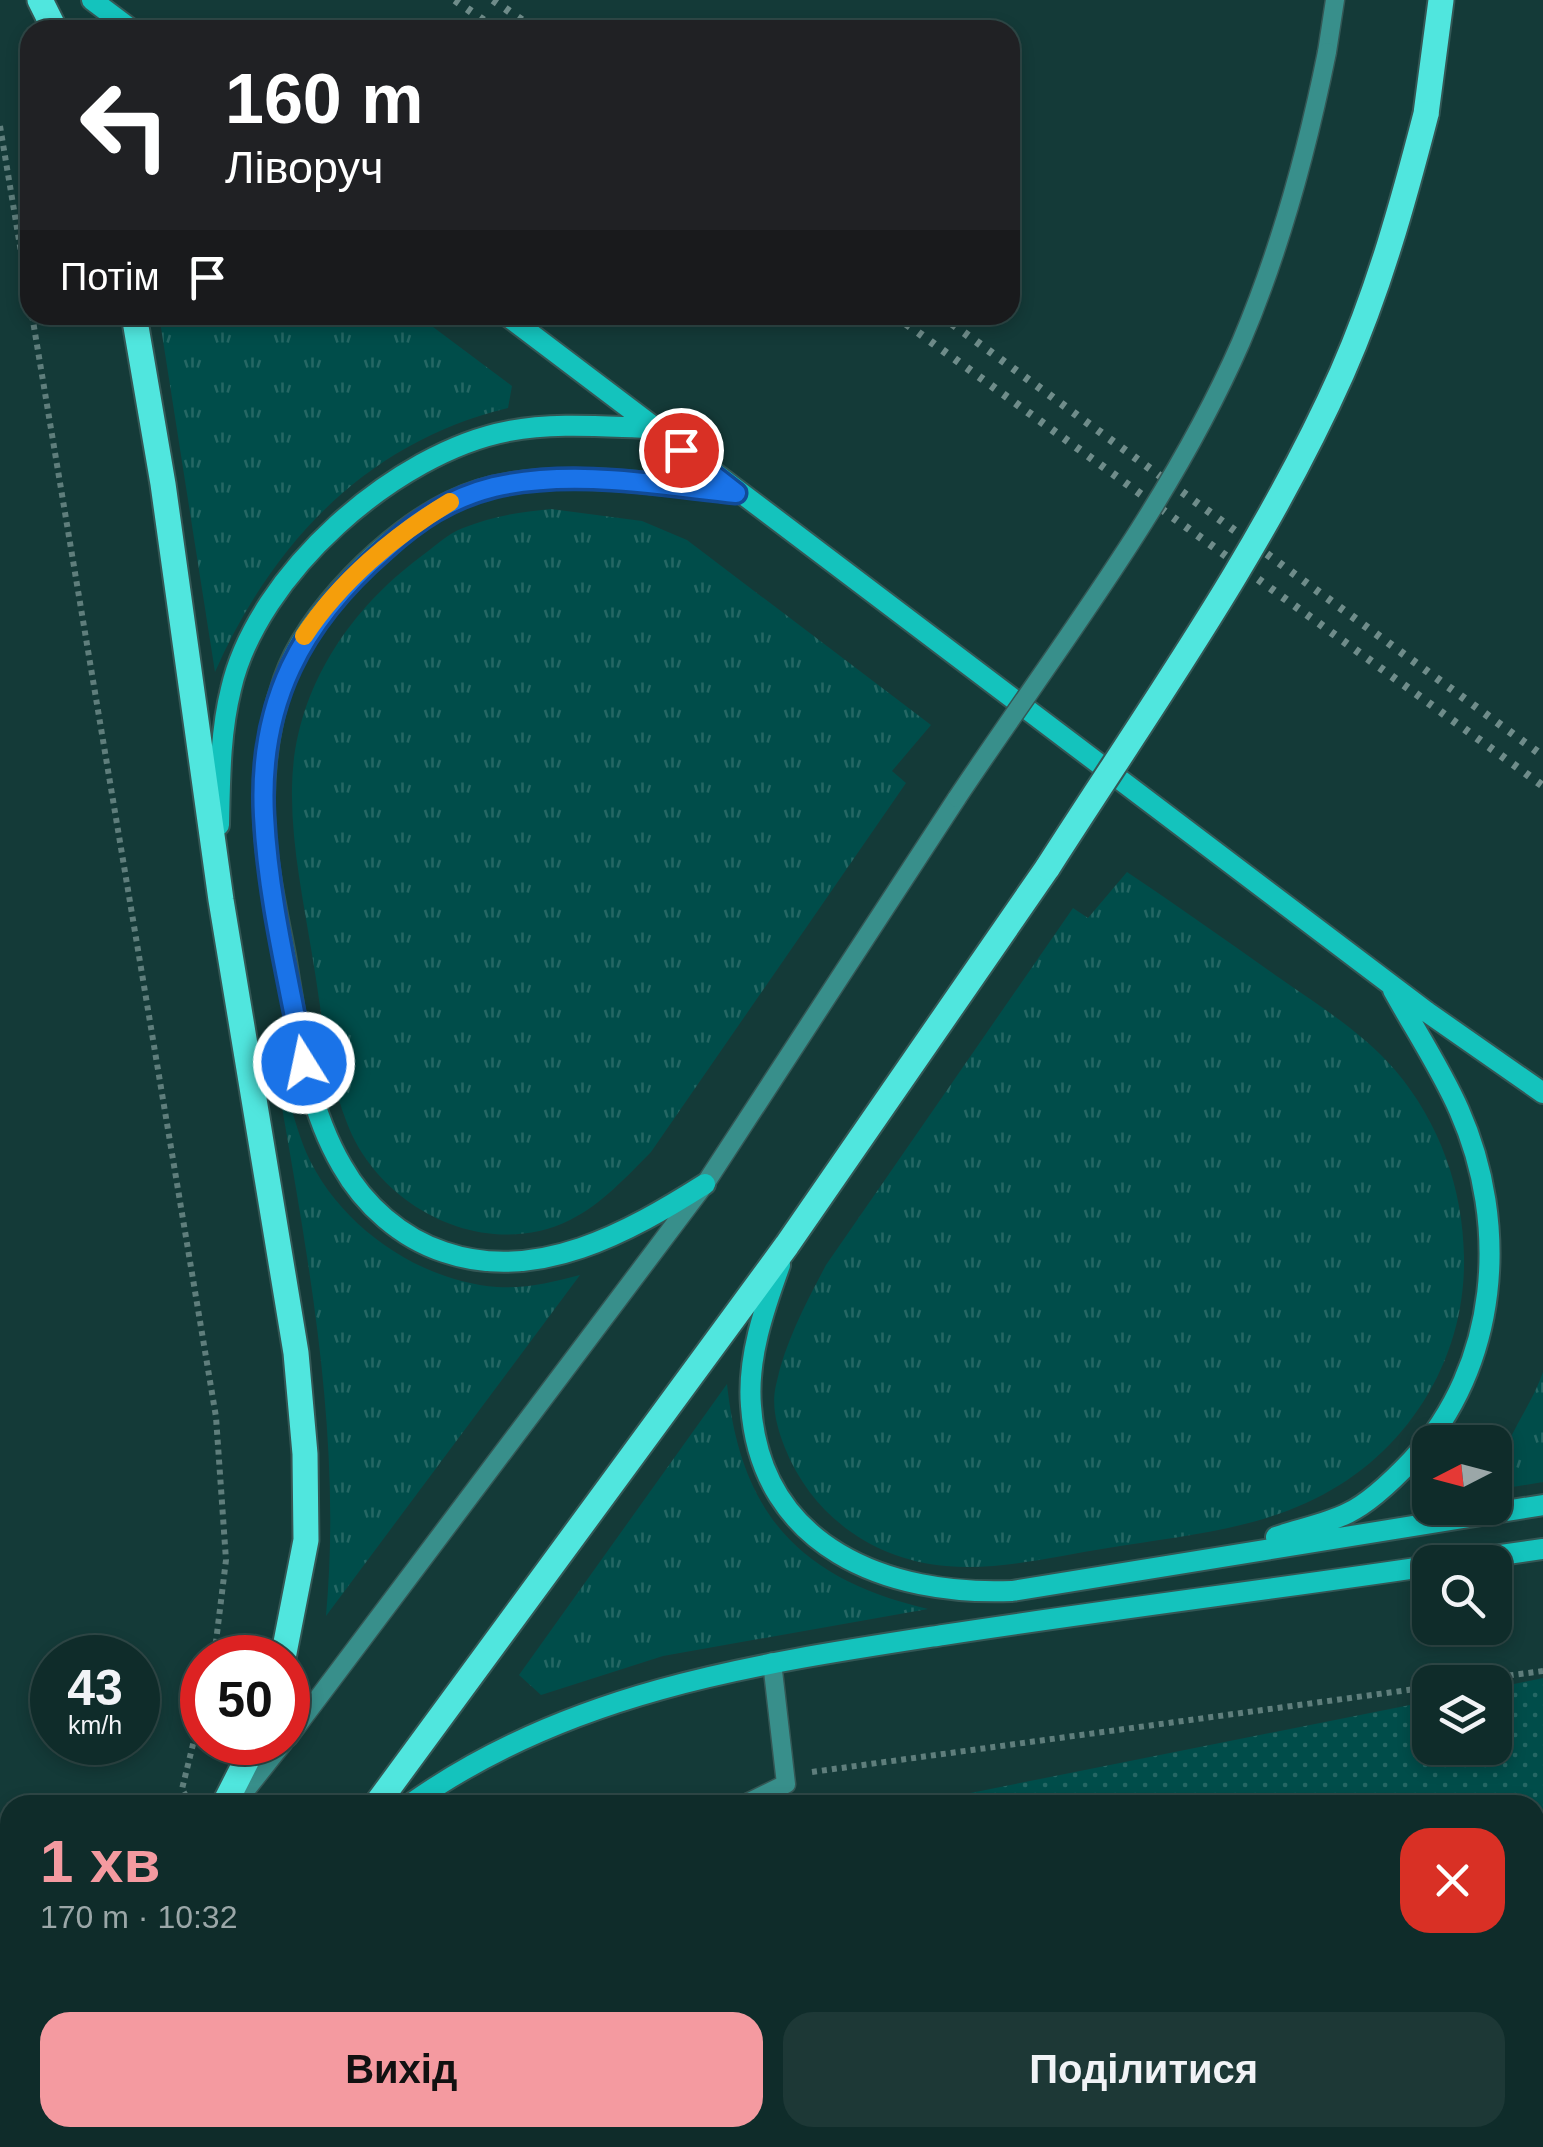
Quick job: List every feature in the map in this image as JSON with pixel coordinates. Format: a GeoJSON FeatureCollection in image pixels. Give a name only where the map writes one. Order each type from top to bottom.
{"type":"FeatureCollection","features":[{"type":"Feature","properties":{"kind":"main road"},"geometry":{"type":"LineString","coordinates":[[92,0],[119,20]]}},
{"type":"Feature","properties":{"kind":"main road"},"geometry":{"type":"LineString","coordinates":[[383,1795],[787,1244],[1048,867],[1237,574],[1302,456],[1375,292],[1426,114],[1441,0]]}},
{"type":"Feature","properties":{"kind":"main road"},"geometry":{"type":"LineString","coordinates":[[136,325],[163,484],[221,900],[296,1353],[305,1454],[306,1540],[288,1635]]}},
{"type":"Feature","properties":{"kind":"main road"},"geometry":{"type":"LineString","coordinates":[[519,325],[736,493],[1390,984],[1543,1093]]}},
{"type":"Feature","properties":{"kind":"main road"},"geometry":{"type":"LineString","coordinates":[[221,900],[220,760],[231,686],[256,628],[292,575],[338,526],[384,487],[464,442],[512,430],[654,428]]}},
{"type":"Feature","properties":{"kind":"main road"},"geometry":{"type":"LineString","coordinates":[[705,1184],[645,1222],[600,1242],[519,1261],[476,1260],[442,1252],[406,1234],[368,1204],[342,1166],[322,1122],[304,1063],[272,885],[264,814],[269,731],[285,676],[306,632],[358,572],[416,522],[454,499],[497,486],[554,480],[627,482],[736,493]]}},
{"type":"Feature","properties":{"kind":"main road"},"geometry":{"type":"LineString","coordinates":[[1218,1557],[1350,1512],[1398,1475],[1434,1436],[1476,1354],[1488,1296],[1490,1234],[1478,1167],[1459,1110],[1390,984]]}},
{"type":"Feature","properties":{"kind":"main road"},"geometry":{"type":"LineString","coordinates":[[787,1244],[765,1305],[753,1359],[751,1406],[760,1454],[779,1495],[802,1525],[835,1553],[875,1574],[956,1594],[1012,1591],[1543,1505]]}},
{"type":"Feature","properties":{"kind":"main road"},"geometry":{"type":"LineString","coordinates":[[1512,1554],[1543,1550]]}},
{"type":"Feature","properties":{"kind":"main road"},"geometry":{"type":"LineString","coordinates":[[425,1795],[506,1745],[649,1690],[772,1662],[1089,1612],[1412,1568]]}},
{"type":"Feature","properties":{"kind":"main road"},"geometry":{"type":"LineString","coordinates":[[229,1795],[244,1765]]}},
{"type":"Feature","properties":{"kind":"lane"},"geometry":{"type":"LineString","coordinates":[[310,1708],[705,1184],[1147,514],[1202,421],[1241,342],[1282,234],[1328,52],[1335,0]]}},
{"type":"Feature","properties":{"kind":"lane"},"geometry":{"type":"LineString","coordinates":[[745,1795],[786,1784],[772,1662]]}},
{"type":"Feature","properties":{"kind":"lane"},"geometry":{"type":"LineString","coordinates":[[242,1795],[266,1765]]}},
{"type":"Feature","properties":{"kind":"path"},"geometry":{"type":"LineString","coordinates":[[0,126],[20,246]]}},
{"type":"Feature","properties":{"kind":"path"},"geometry":{"type":"LineString","coordinates":[[34,325],[216,1417],[226,1560],[217,1635]]}},
{"type":"Feature","properties":{"kind":"path"},"geometry":{"type":"LineString","coordinates":[[1512,1675],[1543,1671]]}},
{"type":"Feature","properties":{"kind":"path"},"geometry":{"type":"LineString","coordinates":[[786,1775],[1412,1688]]}},
{"type":"Feature","properties":{"kind":"path"},"geometry":{"type":"LineString","coordinates":[[185,1795],[182,1789],[188,1765]]}},
{"type":"Feature","properties":{"kind":"green space"},"geometry":{"type":"Polygon","coordinates":[[[161,325],[430,325],[512,386],[508,408],[457,424],[411,445],[368,472],[330,504],[265,581],[215,672],[161,325]]]}},
{"type":"Feature","properties":{"kind":"green space"},"geometry":{"type":"Polygon","coordinates":[[[551,509],[642,521],[687,540],[931,725],[892,771],[906,783],[651,1152],[582,1214],[537,1231],[504,1235],[471,1230],[439,1219],[409,1202],[383,1180],[362,1153],[347,1123],[322,1022],[296,853],[292,788],[295,753],[313,688],[328,658],[368,604],[457,531],[495,518],[551,509]]]}},
{"type":"Feature","properties":{"kind":"green space"},"geometry":{"type":"Polygon","coordinates":[[[1127,872],[1341,1021],[1383,1057],[1411,1090],[1446,1158],[1459,1207],[1464,1257],[1462,1296],[1454,1334],[1422,1404],[1399,1434],[1341,1484],[1283,1513],[1209,1532],[1007,1565],[946,1566],[894,1555],[829,1514],[797,1472],[782,1440],[775,1409],[776,1385],[785,1353],[826,1265],[1073,908],[1088,918],[1127,872]]]}},
{"type":"Feature","properties":{"kind":"green space"},"geometry":{"type":"Polygon","coordinates":[[[287,1094],[303,1145],[320,1179],[338,1203],[384,1245],[438,1274],[497,1287],[518,1287],[580,1275],[326,1616],[330,1484],[326,1419],[312,1290],[280,1096],[287,1094]]]}},
{"type":"Feature","properties":{"kind":"green space"},"geometry":{"type":"Polygon","coordinates":[[[1543,1372],[1543,1482],[1512,1487],[1512,1435],[1543,1372]]]}},
{"type":"Feature","properties":{"kind":"green space"},"geometry":{"type":"Polygon","coordinates":[[[727,1384],[746,1471],[763,1505],[785,1535],[845,1580],[928,1609],[663,1656],[541,1695],[519,1675],[727,1384]]]}},
{"type":"Feature","properties":{"kind":"green space"},"geometry":{"type":"Polygon","coordinates":[[[1543,1678],[1543,1795],[960,1795],[1412,1705],[1412,1765],[1512,1765],[1512,1684],[1543,1678]]]}},
{"type":"Feature","properties":{"kind":"railway"},"geometry":{"type":"LineString","coordinates":[[455,0],[483,20]]}},
{"type":"Feature","properties":{"kind":"railway"},"geometry":{"type":"LineString","coordinates":[[493,0],[522,20]]}},
{"type":"Feature","properties":{"kind":"railway"},"geometry":{"type":"LineString","coordinates":[[908,325],[1543,786]]}},
{"type":"Feature","properties":{"kind":"railway"},"geometry":{"type":"LineString","coordinates":[[954,325],[1543,756]]}},
{"type":"Feature","properties":{"kind":"slow traffic"},"geometry":{"type":"LineString","coordinates":[[304,636],[358,572],[416,522],[450,502]]}},
{"type":"Feature","properties":{"kind":"route"},"geometry":{"type":"LineString","coordinates":[[304,1063],[272,885],[264,814],[269,731],[285,676],[306,632],[358,572],[416,522],[454,499],[497,486],[554,480],[627,482],[736,493],[681,450]]}}]}
